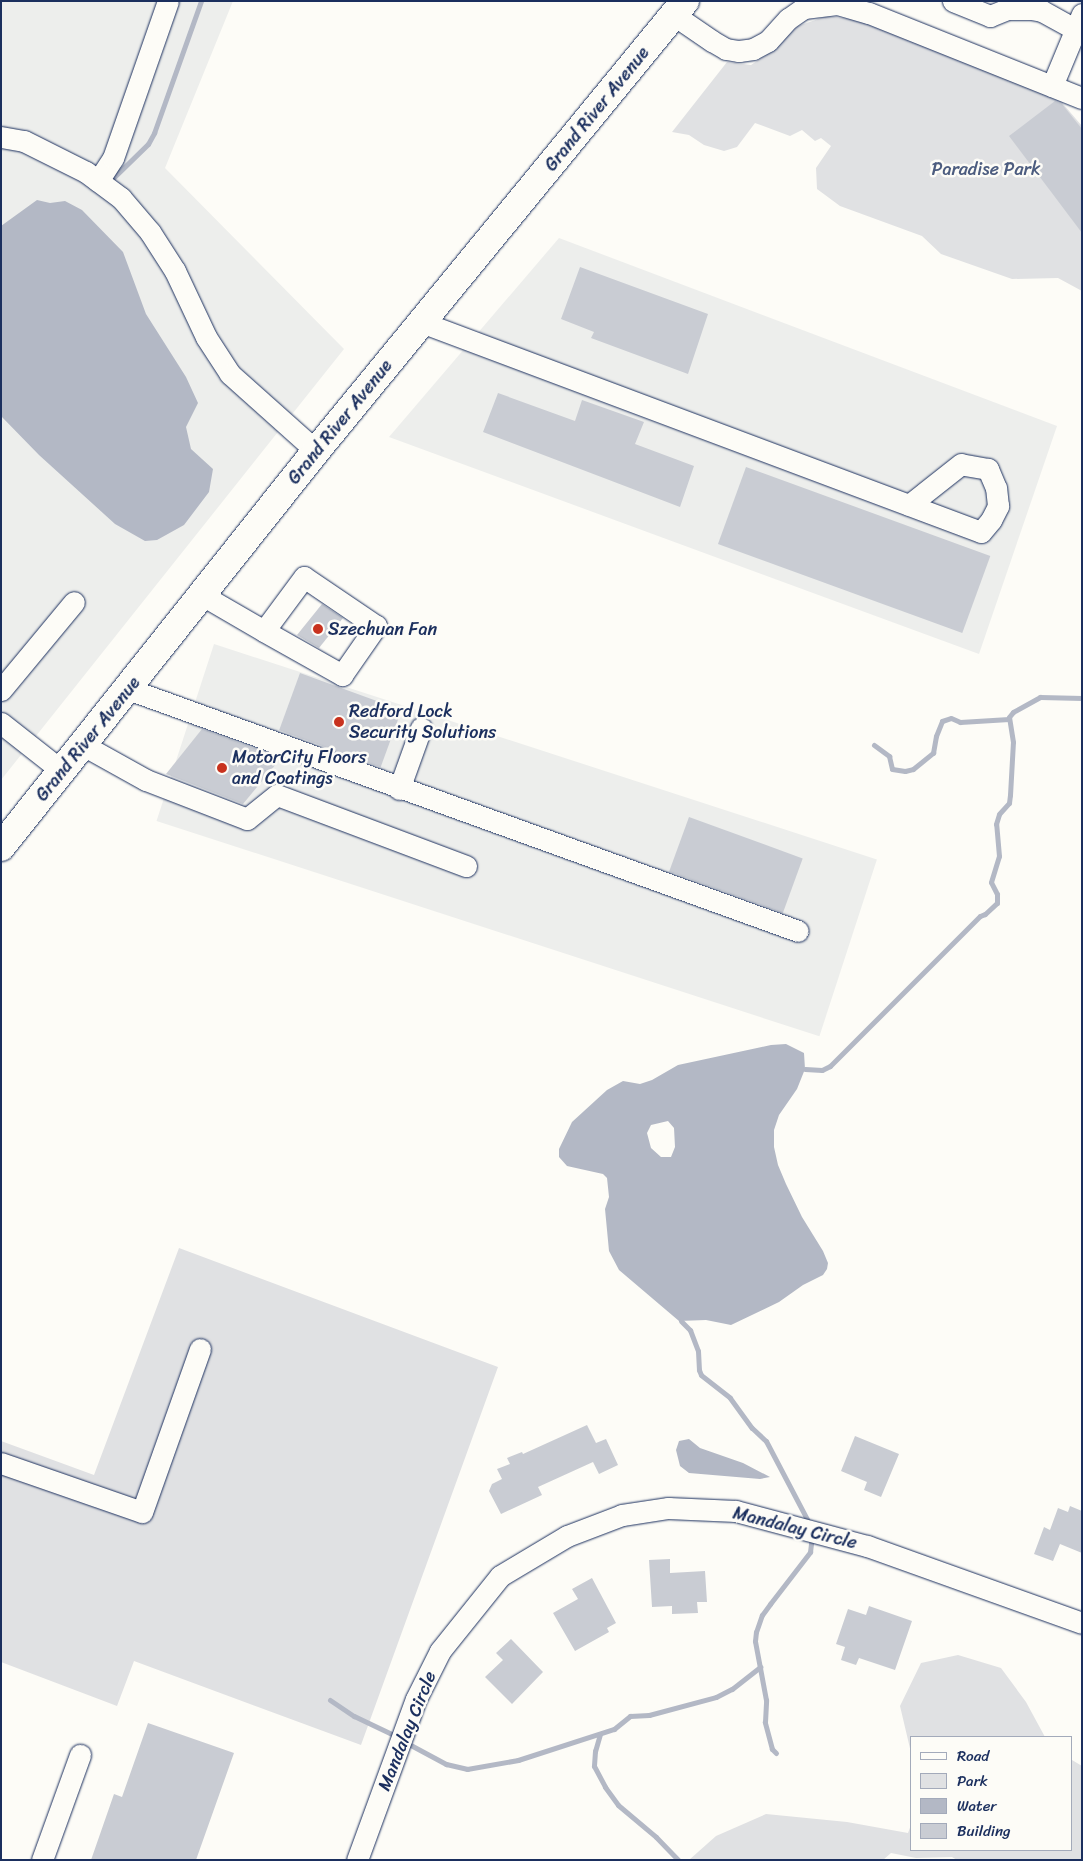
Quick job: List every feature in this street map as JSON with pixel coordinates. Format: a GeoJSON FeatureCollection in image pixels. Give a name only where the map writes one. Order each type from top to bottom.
{"type":"FeatureCollection","features":[{"type":"Feature","properties":{"kind":"main road","name":"Grand River Avenue"},"geometry":{"type":"LineString","coordinates":[[1,847],[316,451],[679,8]]}},
{"type":"Feature","properties":{"kind":"street"},"geometry":{"type":"LineString","coordinates":[[98,181],[113,158],[168,1]]}},
{"type":"Feature","properties":{"kind":"street"},"geometry":{"type":"LineString","coordinates":[[960,3],[990,16],[1008,9],[1031,8],[1078,22],[1052,86]]}},
{"type":"Feature","properties":{"kind":"street"},"geometry":{"type":"LineString","coordinates":[[679,8],[712,41],[726,49],[739,51],[753,49],[768,41],[788,19],[804,8],[837,4],[869,14],[1082,98]]}},
{"type":"Feature","properties":{"kind":"street"},"geometry":{"type":"LineString","coordinates":[[1,137],[24,141],[86,172],[121,198],[150,232],[175,271],[206,337],[230,374],[316,451]]}},
{"type":"Feature","properties":{"kind":"street"},"geometry":{"type":"LineString","coordinates":[[421,322],[909,505]]}},
{"type":"Feature","properties":{"kind":"street"},"geometry":{"type":"LineString","coordinates":[[202,595],[264,631],[342,675],[376,626],[304,577],[264,631]]}},
{"type":"Feature","properties":{"kind":"street"},"geometry":{"type":"LineString","coordinates":[[1,690],[74,602]]}},
{"type":"Feature","properties":{"kind":"street"},"geometry":{"type":"LineString","coordinates":[[128,689],[399,789],[798,931]]}},
{"type":"Feature","properties":{"kind":"street"},"geometry":{"type":"LineString","coordinates":[[1,723],[62,771]]}},
{"type":"Feature","properties":{"kind":"street"},"geometry":{"type":"LineString","coordinates":[[399,789],[420,728]]}},
{"type":"Feature","properties":{"kind":"street"},"geometry":{"type":"LineString","coordinates":[[83,745],[146,780],[246,819],[277,795],[466,866]]}},
{"type":"Feature","properties":{"kind":"street"},"geometry":{"type":"LineString","coordinates":[[1,1463],[142,1512],[200,1349]]}},
{"type":"Feature","properties":{"kind":"street","name":"Mandalay Circle"},"geometry":{"type":"LineString","coordinates":[[357,1860],[416,1699],[440,1651],[500,1576],[567,1536],[622,1515],[668,1508],[736,1511],[867,1546],[1082,1623]]}},
{"type":"Feature","properties":{"kind":"street"},"geometry":{"type":"LineString","coordinates":[[42,1860],[80,1755]]}},
{"type":"Feature","properties":{"kind":"shaded area"},"geometry":{"type":"Polygon","coordinates":[[[1,1],[233,1],[165,168],[344,349],[1,780],[1,1]]]}},
{"type":"Feature","properties":{"kind":"shaded area"},"geometry":{"type":"Polygon","coordinates":[[[559,238],[1057,426],[979,654],[389,437],[559,238]]]}},
{"type":"Feature","properties":{"kind":"shaded area"},"geometry":{"type":"Polygon","coordinates":[[[214,644],[877,859],[819,1036],[157,821],[214,644]]]}},
{"type":"Feature","properties":{"kind":"green space","name":"Paradise Park"},"geometry":{"type":"Polygon","coordinates":[[[827,16],[865,21],[1058,98],[1082,126],[1082,291],[1058,278],[1012,279],[941,254],[922,236],[840,206],[817,189],[816,168],[831,146],[821,138],[815,141],[802,130],[790,136],[755,123],[737,147],[724,151],[704,145],[689,135],[672,132],[727,62],[751,65],[769,53],[798,26],[827,16]]]}},
{"type":"Feature","properties":{"kind":"green space"},"geometry":{"type":"Polygon","coordinates":[[[179,1248],[498,1367],[361,1745],[134,1661],[117,1706],[1,1662],[1,1441],[94,1475],[179,1248]]]}},
{"type":"Feature","properties":{"kind":"green space"},"geometry":{"type":"Polygon","coordinates":[[[958,1655],[1001,1668],[1026,1702],[1044,1736],[910,1736],[910,1748],[900,1706],[921,1663],[958,1655]]]}},
{"type":"Feature","properties":{"kind":"green space"},"geometry":{"type":"Polygon","coordinates":[[[1073,1761],[1082,1766],[1082,1860],[957,1860],[952,1857],[916,1858],[891,1853],[883,1860],[689,1860],[716,1836],[766,1814],[847,1822],[908,1833],[910,1828],[910,1851],[1073,1851],[1073,1761]]]}},
{"type":"Feature","properties":{"kind":"water"},"geometry":{"type":"Polygon","coordinates":[[[37,200],[50,203],[65,201],[82,210],[123,252],[146,314],[186,377],[198,403],[186,427],[191,449],[213,469],[209,492],[184,525],[157,540],[145,541],[115,524],[39,455],[1,416],[1,226],[37,200]]]}},
{"type":"Feature","properties":{"kind":"water"},"geometry":{"type":"Polygon","coordinates":[[[786,1044],[804,1053],[805,1069],[797,1089],[779,1115],[774,1130],[774,1147],[778,1165],[786,1184],[802,1217],[823,1251],[828,1263],[827,1269],[823,1275],[803,1285],[779,1302],[731,1325],[706,1320],[679,1321],[619,1270],[609,1251],[605,1209],[609,1197],[607,1178],[603,1174],[567,1166],[559,1157],[559,1149],[572,1122],[607,1090],[623,1081],[640,1084],[652,1080],[678,1065],[771,1045],[786,1044]],[[668,1121],[651,1125],[647,1133],[651,1148],[661,1157],[671,1157],[675,1147],[674,1128],[668,1121]]]}},
{"type":"Feature","properties":{"kind":"water"},"geometry":{"type":"Polygon","coordinates":[[[689,1439],[700,1448],[743,1463],[770,1477],[760,1479],[689,1473],[680,1466],[676,1450],[679,1441],[689,1439]]]}},
{"type":"Feature","properties":{"kind":"building"},"geometry":{"type":"Polygon","coordinates":[[[1055,101],[1062,104],[1082,129],[1082,233],[1009,136],[1055,101]]]}},
{"type":"Feature","properties":{"kind":"building"},"geometry":{"type":"Polygon","coordinates":[[[580,267],[708,314],[688,374],[591,338],[594,332],[561,319],[580,267]]]}},
{"type":"Feature","properties":{"kind":"building"},"geometry":{"type":"Polygon","coordinates":[[[498,393],[575,421],[582,400],[644,422],[635,444],[694,466],[680,507],[483,432],[498,393]]]}},
{"type":"Feature","properties":{"kind":"building"},"geometry":{"type":"Polygon","coordinates":[[[746,467],[990,556],[962,633],[718,544],[746,467]]]}},
{"type":"Feature","properties":{"kind":"building","name":"Szechuan Fan"},"geometry":{"type":"Polygon","coordinates":[[[322,604],[343,618],[319,648],[297,635],[322,604]]]}},
{"type":"Feature","properties":{"kind":"building","name":"Redford Lock Security Solutions"},"geometry":{"type":"Polygon","coordinates":[[[300,673],[401,710],[381,767],[279,730],[300,673]]]}},
{"type":"Feature","properties":{"kind":"building","name":"MotorCity Floors and Coatings"},"geometry":{"type":"Polygon","coordinates":[[[202,729],[281,758],[243,804],[166,774],[202,729]]]}},
{"type":"Feature","properties":{"kind":"building"},"geometry":{"type":"Polygon","coordinates":[[[689,817],[803,858],[783,913],[669,872],[689,817]]]}},
{"type":"Feature","properties":{"kind":"building"},"geometry":{"type":"Polygon","coordinates":[[[587,1425],[596,1443],[606,1439],[618,1465],[599,1474],[593,1462],[538,1487],[542,1495],[501,1514],[489,1491],[492,1484],[502,1479],[497,1469],[510,1464],[507,1458],[522,1452],[523,1454],[587,1425]]]}},
{"type":"Feature","properties":{"kind":"building"},"geometry":{"type":"Polygon","coordinates":[[[855,1436],[899,1454],[881,1497],[864,1490],[867,1482],[841,1471],[855,1436]]]}},
{"type":"Feature","properties":{"kind":"building"},"geometry":{"type":"Polygon","coordinates":[[[1070,1506],[1082,1511],[1082,1553],[1060,1544],[1053,1561],[1034,1554],[1044,1527],[1050,1530],[1058,1508],[1068,1512],[1070,1506]]]}},
{"type":"Feature","properties":{"kind":"building"},"geometry":{"type":"Polygon","coordinates":[[[670,1559],[670,1573],[705,1571],[707,1602],[697,1602],[698,1613],[672,1614],[672,1606],[652,1607],[649,1560],[670,1559]]]}},
{"type":"Feature","properties":{"kind":"building"},"geometry":{"type":"Polygon","coordinates":[[[592,1578],[616,1623],[607,1628],[609,1632],[575,1651],[553,1613],[578,1599],[572,1589],[592,1578]]]}},
{"type":"Feature","properties":{"kind":"building"},"geometry":{"type":"Polygon","coordinates":[[[869,1606],[912,1621],[895,1670],[859,1658],[856,1665],[841,1660],[845,1647],[836,1644],[848,1609],[866,1615],[869,1606]]]}},
{"type":"Feature","properties":{"kind":"building"},"geometry":{"type":"Polygon","coordinates":[[[511,1639],[543,1672],[512,1704],[485,1677],[503,1660],[496,1653],[511,1639]]]}},
{"type":"Feature","properties":{"kind":"building"},"geometry":{"type":"Polygon","coordinates":[[[148,1723],[234,1753],[196,1860],[91,1860],[114,1794],[122,1797],[148,1723]]]}},
{"type":"Feature","properties":{"kind":"waterway"},"geometry":{"type":"LineString","coordinates":[[108,183],[148,144],[154,133],[201,1]]}},
{"type":"Feature","properties":{"kind":"waterway"},"geometry":{"type":"LineString","coordinates":[[805,1069],[822,1070],[830,1066],[980,916],[997,903],[997,894],[991,882],[999,856],[996,824],[999,814],[1009,803],[1010,795],[1013,742],[1009,717],[1013,712],[1040,697],[1082,698]]}},
{"type":"Feature","properties":{"kind":"waterway"},"geometry":{"type":"LineString","coordinates":[[874,745],[889,756],[892,769],[905,771],[913,769],[933,753],[936,736],[942,721],[951,718],[960,722],[1009,719]]}},
{"type":"Feature","properties":{"kind":"waterway"},"geometry":{"type":"LineString","coordinates":[[681,1321],[690,1330],[698,1351],[701,1375],[730,1398],[752,1428],[766,1441],[809,1523]]}},
{"type":"Feature","properties":{"kind":"waterway"},"geometry":{"type":"LineString","coordinates":[[776,1753],[772,1749],[765,1722],[766,1700],[755,1641],[756,1632],[762,1615],[810,1552],[812,1536]]}},
{"type":"Feature","properties":{"kind":"waterway"},"geometry":{"type":"LineString","coordinates":[[405,1742],[446,1764],[467,1769],[518,1760],[614,1729],[630,1716],[649,1715],[716,1697],[732,1689],[760,1667]]}},
{"type":"Feature","properties":{"kind":"waterway"},"geometry":{"type":"LineString","coordinates":[[330,1700],[354,1716],[396,1736]]}},
{"type":"Feature","properties":{"kind":"waterway"},"geometry":{"type":"LineString","coordinates":[[600,1734],[595,1751],[594,1766],[605,1787],[618,1805],[656,1837],[678,1860]]}},
{"type":"Feature","properties":{"kind":"place","name":"Szechuan Fan"},"geometry":{"type":"Point","coordinates":[318,629]}},
{"type":"Feature","properties":{"kind":"place","name":"Redford Lock Security Solutions"},"geometry":{"type":"Point","coordinates":[339,722]}},
{"type":"Feature","properties":{"kind":"place","name":"MotorCity Floors and Coatings"},"geometry":{"type":"Point","coordinates":[222,768]}}]}
